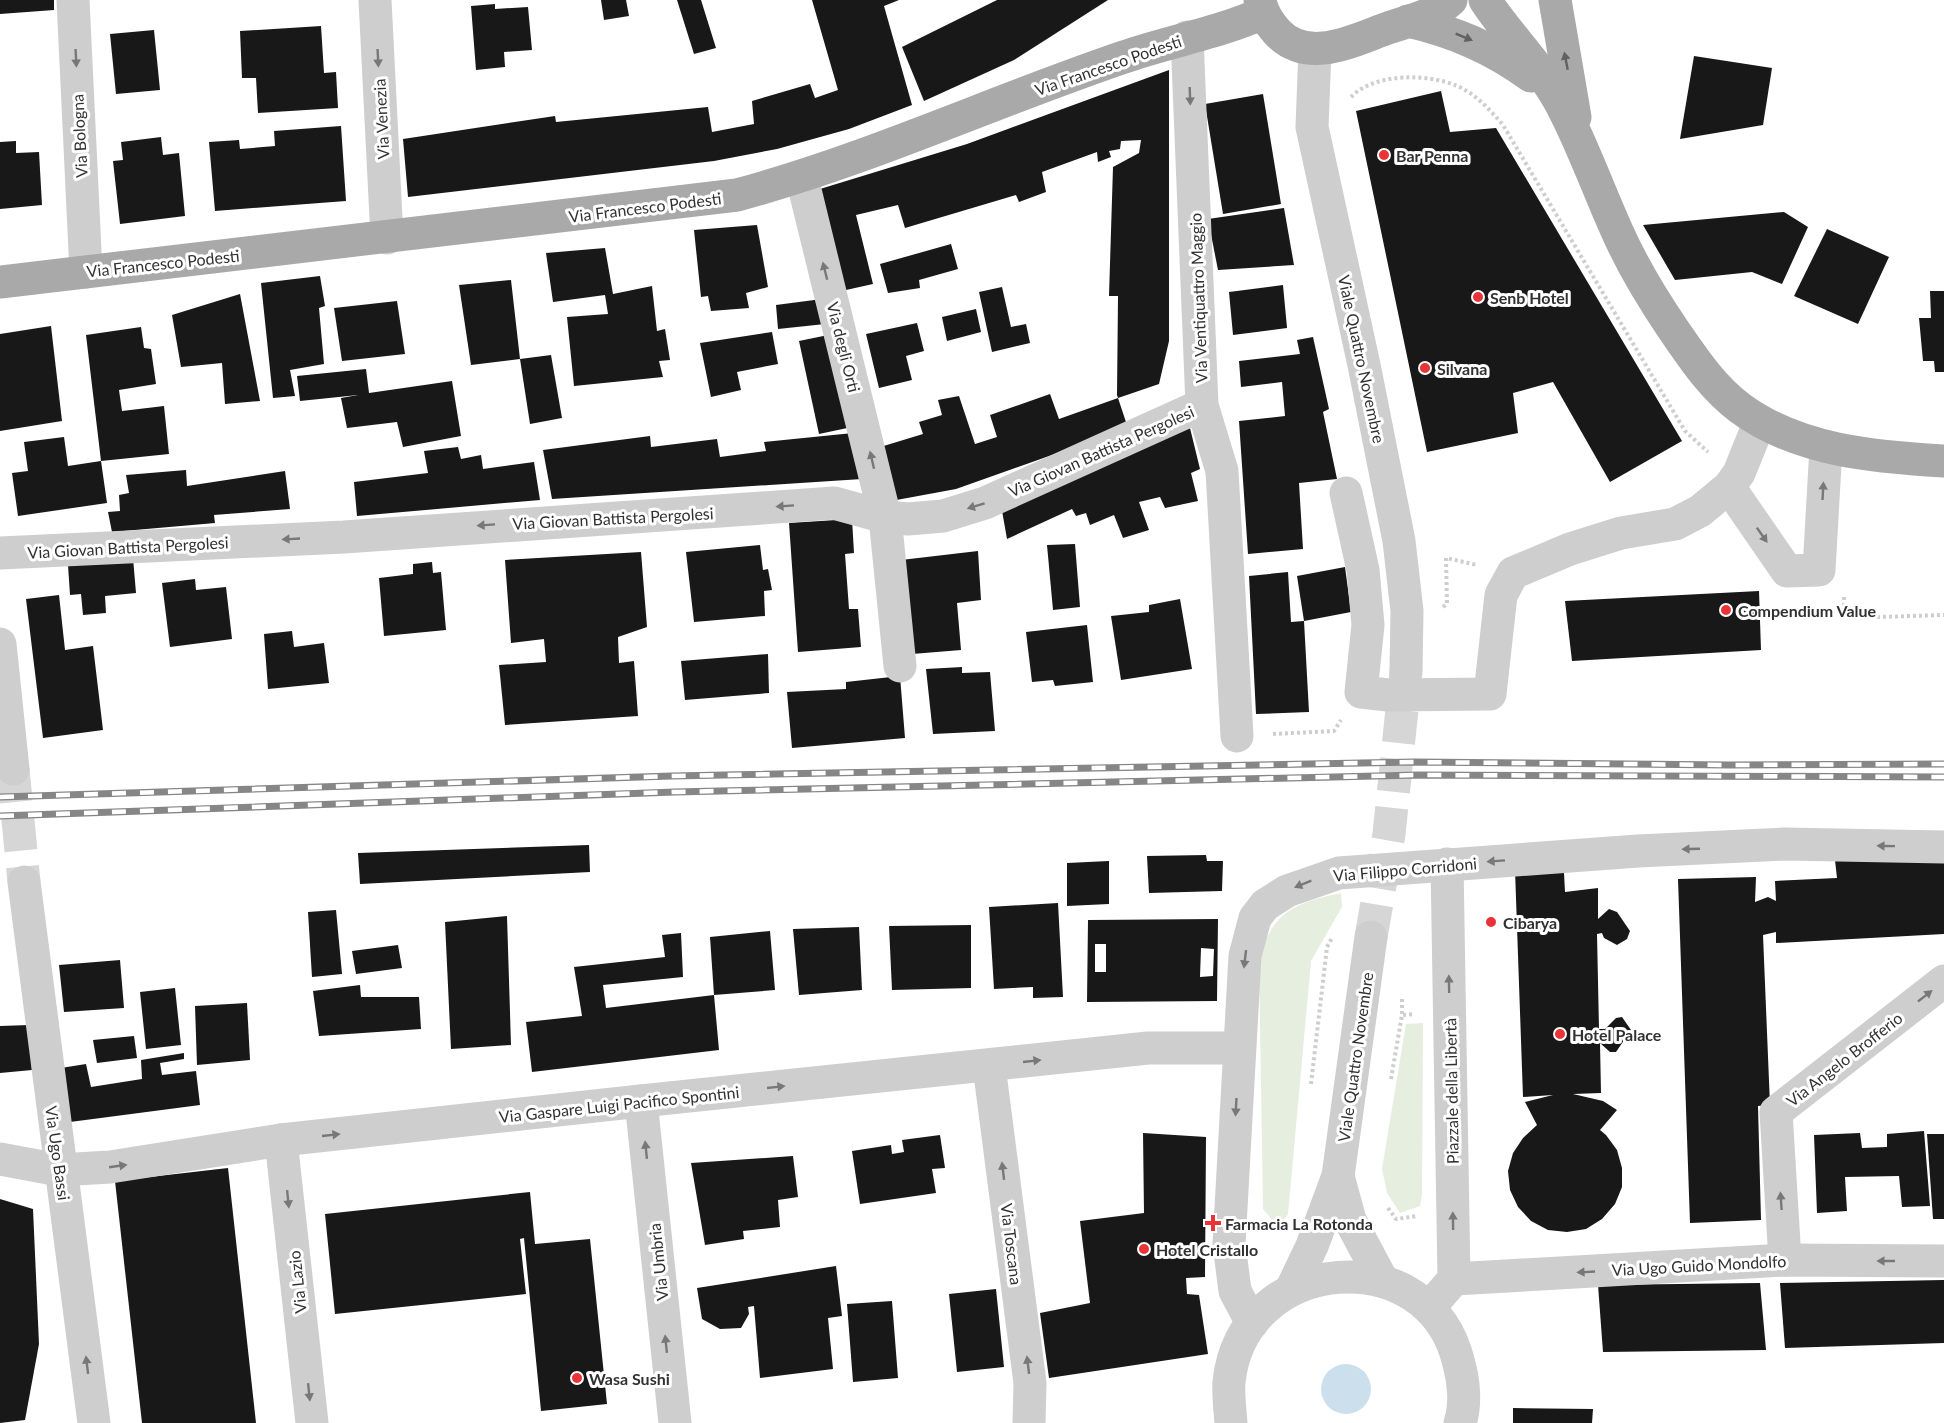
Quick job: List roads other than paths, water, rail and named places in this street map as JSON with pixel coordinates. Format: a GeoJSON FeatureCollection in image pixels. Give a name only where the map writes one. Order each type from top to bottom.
{"type":"FeatureCollection","features":[{"type":"Feature","properties":{"kind":"main road"},"geometry":{"type":"LineString","coordinates":[[1262,6],[1282,37],[1297,45],[1315,49],[1333,48],[1408,21],[1444,6],[1451,0]]}},
{"type":"Feature","properties":{"kind":"main road"},"geometry":{"type":"LineString","coordinates":[[1485,0],[1554,93],[1579,139],[1617,232],[1659,308],[1715,385],[1740,408],[1760,421],[1826,447],[1855,453],[1944,461]]}},
{"type":"Feature","properties":{"kind":"main road"},"geometry":{"type":"LineString","coordinates":[[1555,0],[1579,139]]}},
{"type":"Feature","properties":{"kind":"main road","name":"Via Francesco Podesti"},"geometry":{"type":"LineString","coordinates":[[0,282],[737,195],[802,178],[1124,57],[1187,37],[1234,26],[1262,6]]}},
{"type":"Feature","properties":{"kind":"main road"},"geometry":{"type":"LineString","coordinates":[[1408,21],[1447,30],[1482,44],[1554,93]]}},
{"type":"Feature","properties":{"kind":"street","name":"Via Bologna"},"geometry":{"type":"LineString","coordinates":[[73,0],[86,272]]}},
{"type":"Feature","properties":{"kind":"street","name":"Via Venezia"},"geometry":{"type":"LineString","coordinates":[[375,0],[387,238]]}},
{"type":"Feature","properties":{"kind":"street","name":"Via Ventiquattro Maggio"},"geometry":{"type":"LineString","coordinates":[[1187,37],[1202,405],[1222,471],[1236,736]]}},
{"type":"Feature","properties":{"kind":"street","name":"Viale Quattro Novembre"},"geometry":{"type":"LineString","coordinates":[[1315,49],[1312,127],[1364,365],[1399,541],[1407,611],[1406,671]]}},
{"type":"Feature","properties":{"kind":"street","name":"Via degli Orti"},"geometry":{"type":"LineString","coordinates":[[802,178],[885,517],[900,666]]}},
{"type":"Feature","properties":{"kind":"street","name":"Via Giovan Battista Pergolesi"},"geometry":{"type":"LineString","coordinates":[[0,553],[344,537],[834,503],[885,517],[908,519],[943,516],[985,503],[1202,405]]}},
{"type":"Feature","properties":{"kind":"street"},"geometry":{"type":"LineString","coordinates":[[1346,493],[1363,570],[1368,625],[1361,692],[1388,695],[1490,694],[1501,595],[1513,573],[1570,549],[1621,533],[1675,524],[1700,512],[1729,487],[1740,473],[1760,421]]}},
{"type":"Feature","properties":{"kind":"street"},"geometry":{"type":"LineString","coordinates":[[1729,487],[1787,571],[1819,570],[1826,447]]}},
{"type":"Feature","properties":{"kind":"street"},"geometry":{"type":"LineString","coordinates":[[0,644],[13,769]]}},
{"type":"Feature","properties":{"kind":"street","name":"Via Filippo Corridoni"},"geometry":{"type":"LineString","coordinates":[[1252,1323],[1235,1291],[1229,1244],[1245,956],[1255,918],[1265,905],[1287,891],[1339,873],[1447,864],[1785,844],[1944,847]]}},
{"type":"Feature","properties":{"kind":"street","name":"Piazzale della Libertà"},"geometry":{"type":"LineString","coordinates":[[1447,864],[1454,1279]]}},
{"type":"Feature","properties":{"kind":"street","name":"Via Ugo Bassi"},"geometry":{"type":"LineString","coordinates":[[24,882],[59,1170],[94,1423]]}},
{"type":"Feature","properties":{"kind":"street","name":"Viale Quattro Novembre"},"geometry":{"type":"LineString","coordinates":[[1291,1290],[1312,1246],[1338,1176],[1371,937]]}},
{"type":"Feature","properties":{"kind":"street","name":"Via Angelo Brofferio"},"geometry":{"type":"LineString","coordinates":[[1785,1260],[1776,1112],[1944,981]]}},
{"type":"Feature","properties":{"kind":"street","name":"Via Gaspare Luigi Pacifico Spontini"},"geometry":{"type":"LineString","coordinates":[[0,1160],[59,1170],[110,1167],[281,1140],[641,1101],[1148,1048],[1239,1048]]}},
{"type":"Feature","properties":{"kind":"street","name":"Via Toscana"},"geometry":{"type":"LineString","coordinates":[[989,1066],[1030,1383],[1029,1423]]}},
{"type":"Feature","properties":{"kind":"street","name":"Via Umbria"},"geometry":{"type":"LineString","coordinates":[[641,1101],[675,1423]]}},
{"type":"Feature","properties":{"kind":"street","name":"Via Lazio"},"geometry":{"type":"LineString","coordinates":[[281,1140],[312,1423]]}},
{"type":"Feature","properties":{"kind":"street","name":"Viale Quattro Novembre"},"geometry":{"type":"LineString","coordinates":[[1338,1176],[1350,1220],[1382,1280]]}},
{"type":"Feature","properties":{"kind":"street","name":"Via Ugo Guido Mondolfo"},"geometry":{"type":"LineString","coordinates":[[1454,1279],[1785,1260],[1944,1261]]}},
{"type":"Feature","properties":{"kind":"street"},"geometry":{"type":"LineString","coordinates":[[1232,1423],[1229,1381],[1236,1351],[1252,1323],[1270,1304],[1291,1290],[1323,1278],[1344,1276],[1382,1280],[1416,1297],[1429,1308],[1445,1328],[1456,1349],[1464,1383],[1460,1423]]}},
{"type":"Feature","properties":{"kind":"street"},"geometry":{"type":"LineString","coordinates":[[1429,1308],[1454,1279]]}},
{"type":"Feature","properties":{"kind":"water"},"geometry":{"type":"Polygon","coordinates":[[[1346,1364],[1360,1368],[1367,1375],[1371,1389],[1367,1403],[1360,1410],[1346,1414],[1332,1410],[1325,1403],[1321,1389],[1325,1375],[1332,1368],[1346,1364]]]}},
{"type":"Feature","properties":{"kind":"tunnel"},"geometry":{"type":"LineString","coordinates":[[1371,937],[1389,834],[1406,671]]}},
{"type":"Feature","properties":{"kind":"tunnel"},"geometry":{"type":"LineString","coordinates":[[13,769],[24,882]]}},
{"type":"Feature","properties":{"kind":"railway"},"geometry":{"type":"LineString","coordinates":[[0,797],[672,776],[1414,762],[1730,765],[1944,764]]}},
{"type":"Feature","properties":{"kind":"railway"},"geometry":{"type":"LineString","coordinates":[[0,816],[675,792],[1418,775],[1944,777]]}},
{"type":"Feature","properties":{"kind":"place","name":"Bar Penna"},"geometry":{"type":"Point","coordinates":[1384,155]}},
{"type":"Feature","properties":{"kind":"place","name":"Senb Hotel"},"geometry":{"type":"Point","coordinates":[1478,297]}},
{"type":"Feature","properties":{"kind":"place","name":"Silvana"},"geometry":{"type":"Point","coordinates":[1425,368]}},
{"type":"Feature","properties":{"kind":"place","name":"Compendium Value"},"geometry":{"type":"Point","coordinates":[1726,610]}},
{"type":"Feature","properties":{"kind":"place","name":"Cibarya"},"geometry":{"type":"Point","coordinates":[1491,922]}},
{"type":"Feature","properties":{"kind":"place","name":"Hotel Palace"},"geometry":{"type":"Point","coordinates":[1560,1034]}},
{"type":"Feature","properties":{"kind":"place","name":"Farmacia La Rotonda"},"geometry":{"type":"Point","coordinates":[1213,1223]}},
{"type":"Feature","properties":{"kind":"place","name":"Hotel Cristallo"},"geometry":{"type":"Point","coordinates":[1144,1249]}},
{"type":"Feature","properties":{"kind":"place","name":"Wasa Sushi"},"geometry":{"type":"Point","coordinates":[577,1378]}}]}
